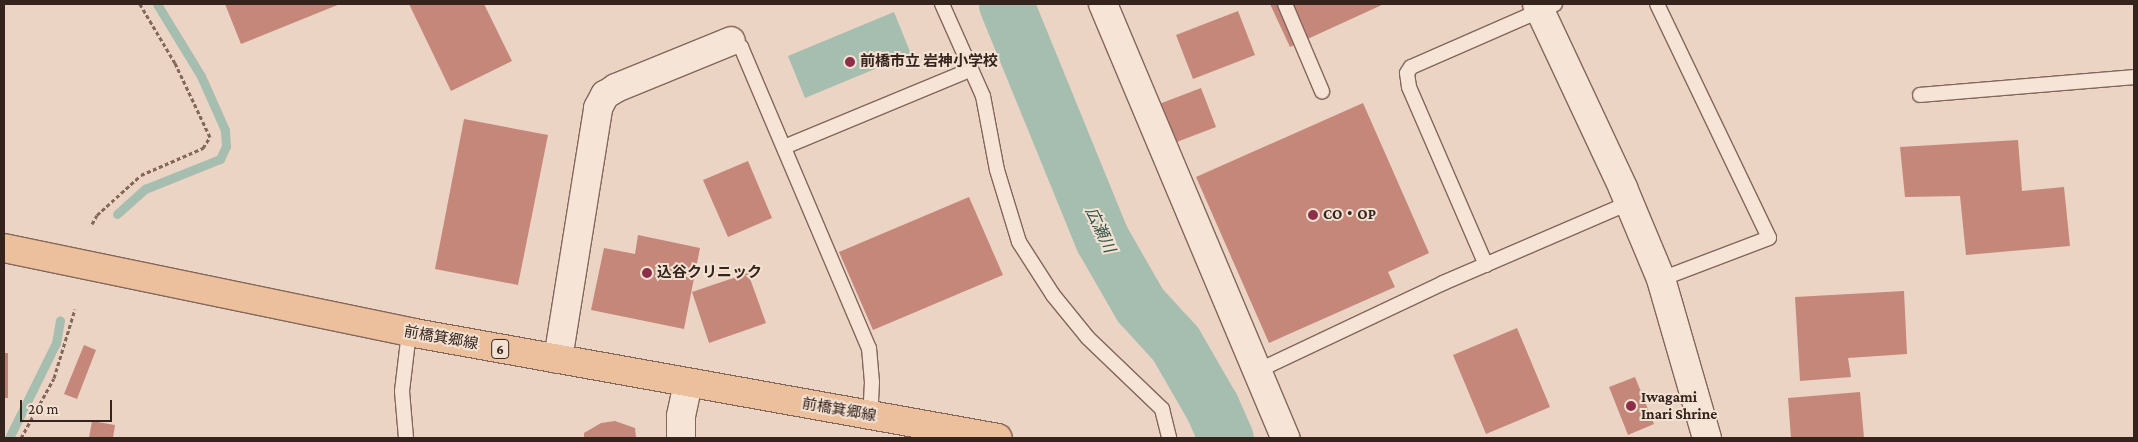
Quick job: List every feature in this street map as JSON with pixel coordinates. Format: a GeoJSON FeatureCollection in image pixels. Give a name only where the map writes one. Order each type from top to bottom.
{"type":"FeatureCollection","features":[{"type":"Feature","properties":{"kind":"main road","name":"前橋箕郷線"},"geometry":{"type":"LineString","coordinates":[[4,248],[409,332],[870,415],[916,431],[998,438]]}},
{"type":"Feature","properties":{"kind":"street"},"geometry":{"type":"LineString","coordinates":[[1104,4],[1284,438]]}},
{"type":"Feature","properties":{"kind":"street"},"geometry":{"type":"LineString","coordinates":[[1544,6],[1661,279],[1707,438]]}},
{"type":"Feature","properties":{"kind":"street"},"geometry":{"type":"LineString","coordinates":[[558,359],[598,108],[605,95],[616,88],[732,41]]}},
{"type":"Feature","properties":{"kind":"street"},"geometry":{"type":"LineString","coordinates":[[681,438],[688,383]]}},
{"type":"Feature","properties":{"kind":"lane"},"geometry":{"type":"LineString","coordinates":[[942,4],[987,108],[1006,205],[1030,262],[1088,338],[1162,409],[1169,438]]}},
{"type":"Feature","properties":{"kind":"lane"},"geometry":{"type":"LineString","coordinates":[[1285,4],[1322,90]]}},
{"type":"Feature","properties":{"kind":"lane"},"geometry":{"type":"LineString","coordinates":[[1657,4],[1769,238],[1661,279]]}},
{"type":"Feature","properties":{"kind":"lane"},"geometry":{"type":"LineString","coordinates":[[1486,265],[1409,87],[1407,73],[1411,67],[1544,6]]}},
{"type":"Feature","properties":{"kind":"lane"},"geometry":{"type":"LineString","coordinates":[[732,41],[741,47],[869,348],[872,382],[870,415]]}},
{"type":"Feature","properties":{"kind":"lane"},"geometry":{"type":"LineString","coordinates":[[784,147],[970,70]]}},
{"type":"Feature","properties":{"kind":"lane"},"geometry":{"type":"LineString","coordinates":[[1920,95],[2134,77]]}},
{"type":"Feature","properties":{"kind":"lane"},"geometry":{"type":"LineString","coordinates":[[1257,371],[1486,265],[1629,202]]}},
{"type":"Feature","properties":{"kind":"lane"},"geometry":{"type":"LineString","coordinates":[[406,438],[402,391],[409,332]]}},
{"type":"Feature","properties":{"kind":"path"},"geometry":{"type":"LineString","coordinates":[[92,224],[97,215],[141,175],[203,148],[210,137],[175,63],[140,4]]}},
{"type":"Feature","properties":{"kind":"path"},"geometry":{"type":"LineString","coordinates":[[21,438],[54,378],[75,309]]}},
{"type":"Feature","properties":{"kind":"shaded area"},"geometry":{"type":"Polygon","coordinates":[[[894,12],[911,54],[805,98],[788,56],[894,12]]]}},
{"type":"Feature","properties":{"kind":"building"},"geometry":{"type":"Polygon","coordinates":[[[225,4],[340,4],[241,44],[225,4]]]}},
{"type":"Feature","properties":{"kind":"building"},"geometry":{"type":"Polygon","coordinates":[[[409,4],[484,4],[512,61],[451,91],[409,4]]]}},
{"type":"Feature","properties":{"kind":"building"},"geometry":{"type":"Polygon","coordinates":[[[1270,4],[1384,4],[1290,47],[1270,4]]]}},
{"type":"Feature","properties":{"kind":"building"},"geometry":{"type":"Polygon","coordinates":[[[1238,11],[1255,55],[1193,79],[1176,35],[1238,11]]]}},
{"type":"Feature","properties":{"kind":"building"},"geometry":{"type":"Polygon","coordinates":[[[1201,88],[1216,127],[1161,148],[1146,109],[1201,88]]]}},
{"type":"Feature","properties":{"kind":"building","name":"CO・OP"},"geometry":{"type":"Polygon","coordinates":[[[1363,103],[1429,253],[1388,272],[1395,287],[1269,343],[1196,177],[1363,103]]]}},
{"type":"Feature","properties":{"kind":"building"},"geometry":{"type":"Polygon","coordinates":[[[464,119],[548,135],[518,285],[435,269],[464,119]]]}},
{"type":"Feature","properties":{"kind":"building"},"geometry":{"type":"Polygon","coordinates":[[[2018,140],[2022,191],[2064,187],[2070,246],[1966,255],[1960,196],[1905,197],[1900,147],[2018,140]]]}},
{"type":"Feature","properties":{"kind":"building"},"geometry":{"type":"Polygon","coordinates":[[[748,161],[772,218],[728,237],[703,180],[748,161]]]}},
{"type":"Feature","properties":{"kind":"building"},"geometry":{"type":"Polygon","coordinates":[[[969,197],[1003,275],[873,330],[839,252],[969,197]]]}},
{"type":"Feature","properties":{"kind":"building","name":"込谷クリニック"},"geometry":{"type":"Polygon","coordinates":[[[638,235],[700,248],[684,329],[591,310],[604,248],[635,254],[638,235]]]}},
{"type":"Feature","properties":{"kind":"building"},"geometry":{"type":"Polygon","coordinates":[[[748,273],[766,323],[709,343],[692,292],[748,273]]]}},
{"type":"Feature","properties":{"kind":"building"},"geometry":{"type":"Polygon","coordinates":[[[1904,291],[1907,354],[1848,358],[1851,377],[1800,381],[1795,297],[1904,291]]]}},
{"type":"Feature","properties":{"kind":"building"},"geometry":{"type":"Polygon","coordinates":[[[1517,328],[1550,407],[1486,434],[1453,355],[1517,328]]]}},
{"type":"Feature","properties":{"kind":"building"},"geometry":{"type":"Polygon","coordinates":[[[84,345],[96,350],[77,399],[64,394],[84,345]]]}},
{"type":"Feature","properties":{"kind":"building"},"geometry":{"type":"Polygon","coordinates":[[[4,353],[8,353],[8,398],[4,398],[4,353]]]}},
{"type":"Feature","properties":{"kind":"building","name":"Iwagami Inari Shrine"},"geometry":{"type":"Polygon","coordinates":[[[1635,377],[1654,424],[1628,435],[1609,387],[1635,377]]]}},
{"type":"Feature","properties":{"kind":"building"},"geometry":{"type":"Polygon","coordinates":[[[1860,392],[1864,438],[1791,438],[1788,398],[1860,392]]]}},
{"type":"Feature","properties":{"kind":"building"},"geometry":{"type":"Polygon","coordinates":[[[92,421],[115,425],[113,438],[89,438],[92,421]]]}},
{"type":"Feature","properties":{"kind":"building"},"geometry":{"type":"Polygon","coordinates":[[[615,421],[635,428],[636,437],[584,438],[584,433],[601,423],[615,421]]]}},
{"type":"Feature","properties":{"kind":"waterway"},"geometry":{"type":"LineString","coordinates":[[117,214],[145,189],[220,159],[226,146],[225,130],[201,76],[157,4]]}},
{"type":"Feature","properties":{"kind":"waterway","name":"広瀬川"},"geometry":{"type":"LineString","coordinates":[[1006,4],[1102,239],[1140,305],[1175,343],[1212,407],[1226,438]]}},
{"type":"Feature","properties":{"kind":"waterway"},"geometry":{"type":"LineString","coordinates":[[9,438],[56,343],[60,320]]}},
{"type":"Feature","properties":{"kind":"place","name":"前橋市立 岩神小学校"},"geometry":{"type":"Point","coordinates":[850,62]}},
{"type":"Feature","properties":{"kind":"place","name":"CO・OP"},"geometry":{"type":"Point","coordinates":[1313,215]}},
{"type":"Feature","properties":{"kind":"place","name":"込谷クリニック"},"geometry":{"type":"Point","coordinates":[647,273]}},
{"type":"Feature","properties":{"kind":"place","name":"Iwagami Inari Shrine"},"geometry":{"type":"Point","coordinates":[1631,406]}}]}
